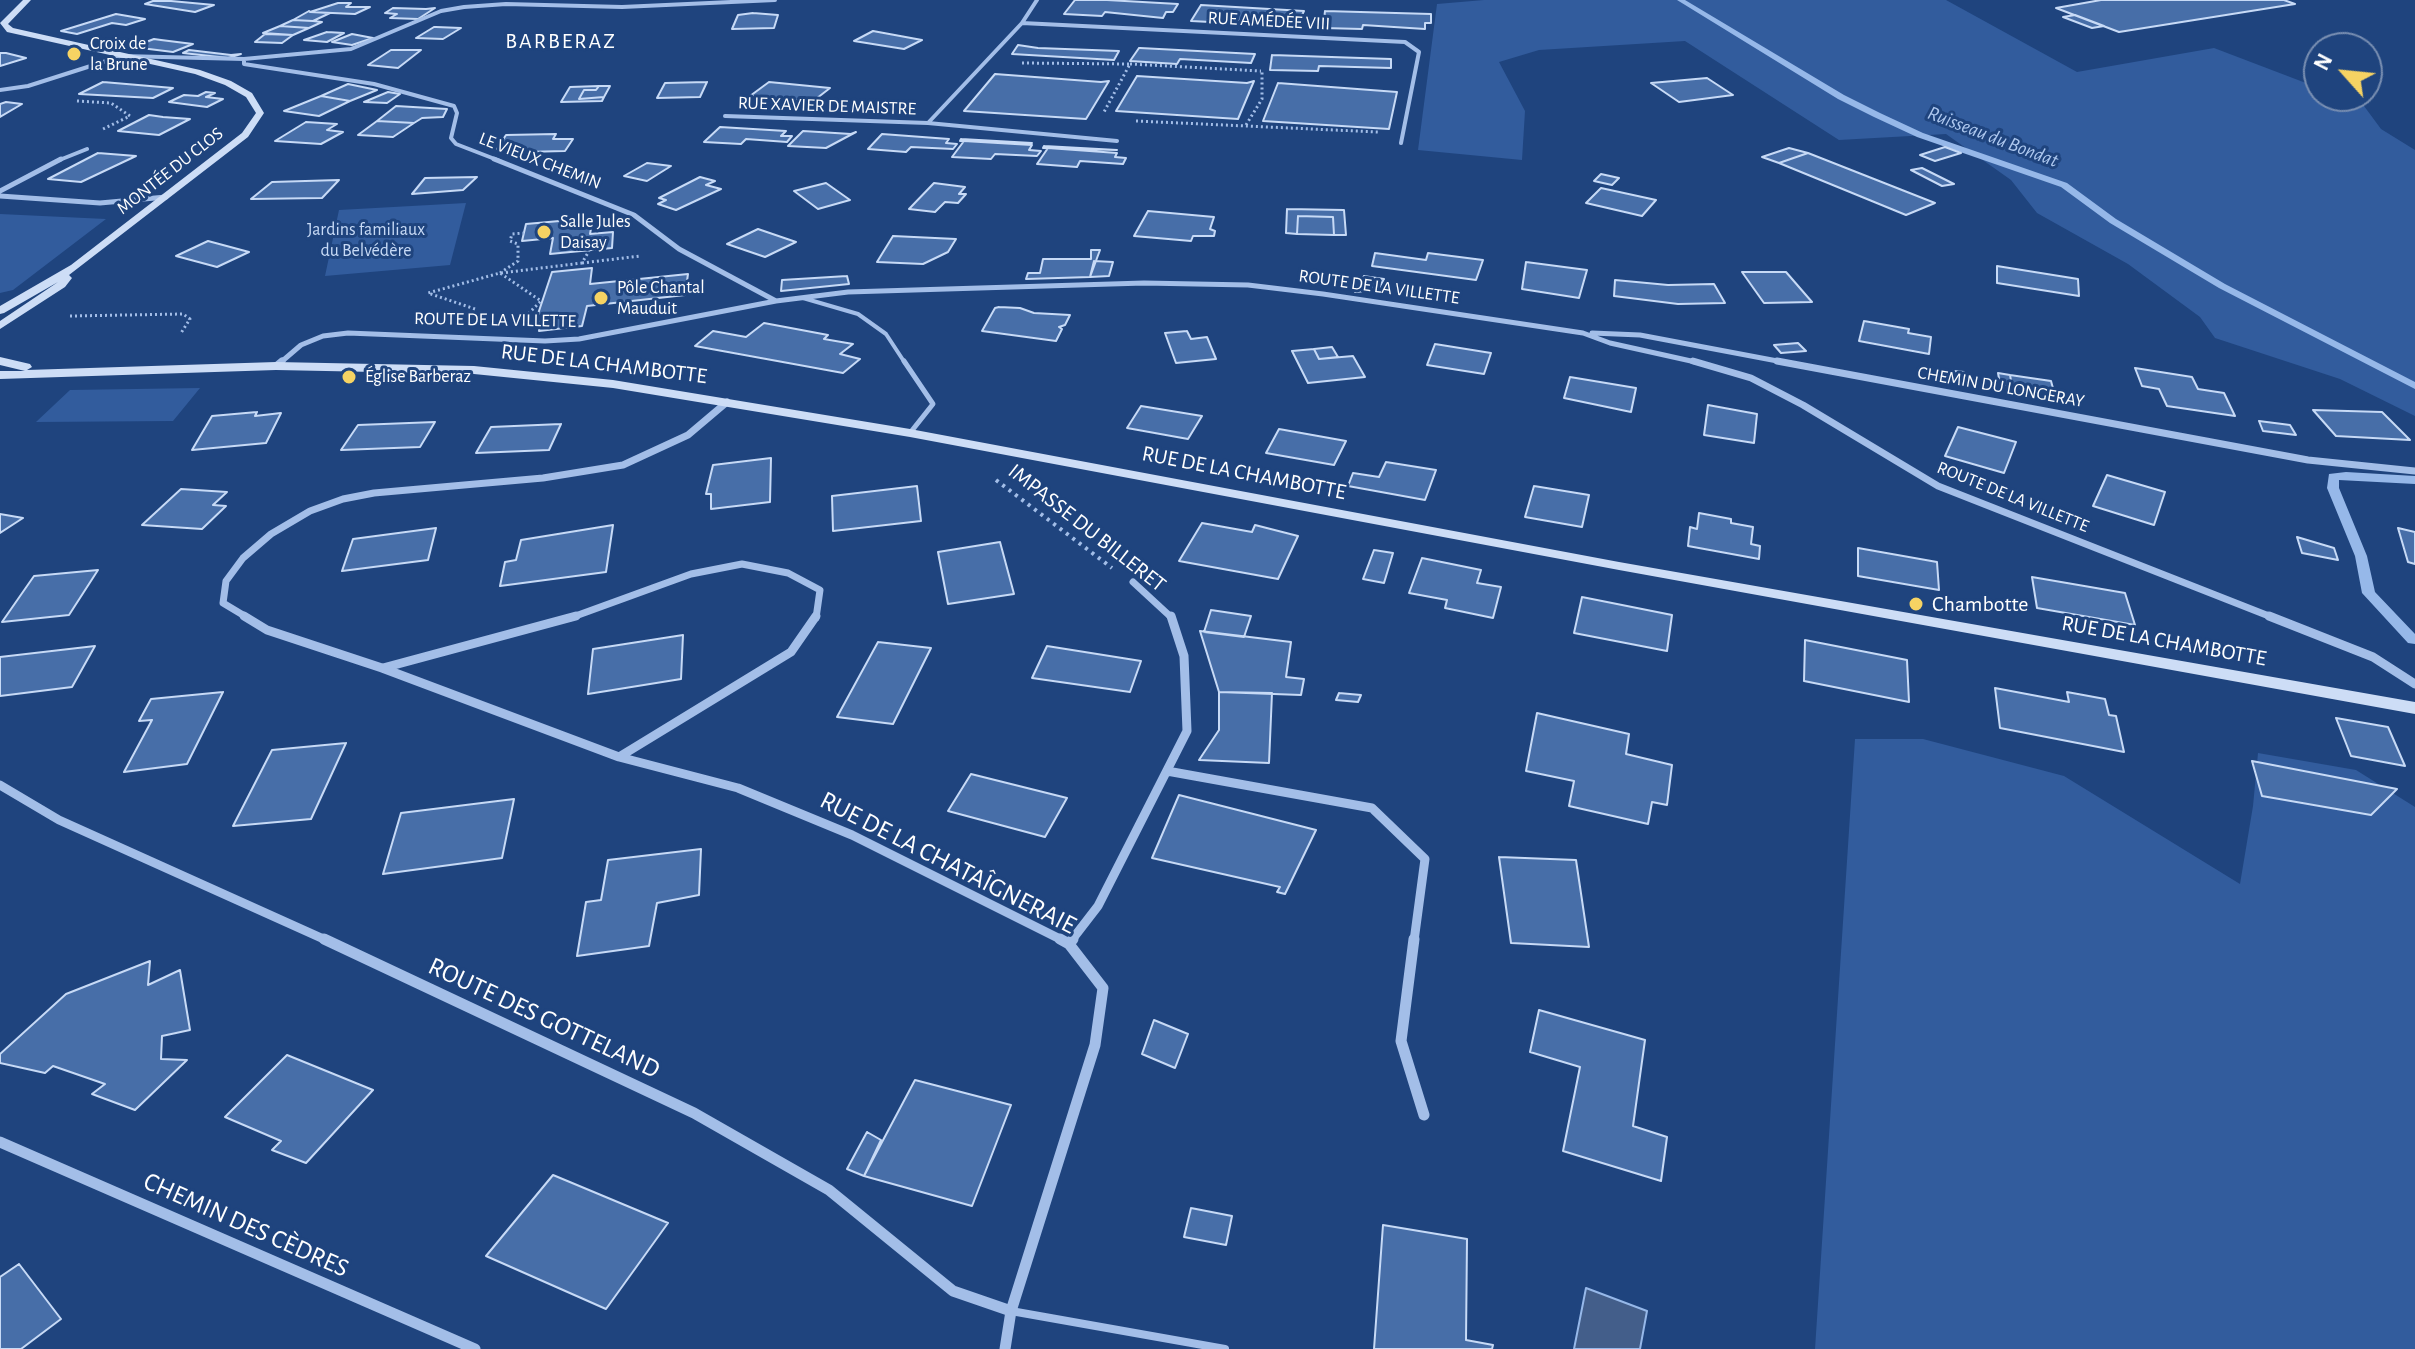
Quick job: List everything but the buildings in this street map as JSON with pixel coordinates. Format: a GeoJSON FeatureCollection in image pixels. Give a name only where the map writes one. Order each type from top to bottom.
{"type":"FeatureCollection","features":[{"type":"Feature","properties":{"kind":"main road","name":"MONTÉE DU CLOS"},"geometry":{"type":"LineString","coordinates":[[0,311],[75,267],[245,135],[260,113],[249,95],[228,83],[10,30],[3,24],[27,0]]}},
{"type":"Feature","properties":{"kind":"main road","name":"MONTÉE DU CLOS"},"geometry":{"type":"LineString","coordinates":[[0,326],[61,285],[75,267]]}},
{"type":"Feature","properties":{"kind":"main road","name":"RUE DE LA CHAMBOTTE"},"geometry":{"type":"LineString","coordinates":[[0,361],[55,371]]}},
{"type":"Feature","properties":{"kind":"main road","name":"RUE DE LA CHAMBOTTE"},"geometry":{"type":"LineString","coordinates":[[0,375],[276,366],[474,370],[613,384],[910,433],[1604,563],[2415,708]]}},
{"type":"Feature","properties":{"kind":"street"},"geometry":{"type":"LineString","coordinates":[[244,59],[351,49],[441,11],[464,7],[506,4],[622,7],[775,0]]}},
{"type":"Feature","properties":{"kind":"street","name":"RUE XAVIER DE MAISTRE"},"geometry":{"type":"LineString","coordinates":[[928,123],[1022,23],[1037,0]]}},
{"type":"Feature","properties":{"kind":"street","name":"RUE AMÉDÉE VIII"},"geometry":{"type":"LineString","coordinates":[[1022,23],[1405,42],[1419,52],[1401,143]]}},
{"type":"Feature","properties":{"kind":"street","name":"LE VIEUX CHEMIN"},"geometry":{"type":"LineString","coordinates":[[0,90],[28,86],[122,56],[165,55],[223,62],[244,59],[244,64],[258,67],[374,84],[454,106],[457,113],[451,138],[456,144],[634,215],[683,251],[776,301]]}},
{"type":"Feature","properties":{"kind":"street","name":"RUE XAVIER DE MAISTRE"},"geometry":{"type":"LineString","coordinates":[[725,116],[928,123],[1117,141]]}},
{"type":"Feature","properties":{"kind":"street"},"geometry":{"type":"LineString","coordinates":[[0,193],[68,155],[87,149]]}},
{"type":"Feature","properties":{"kind":"street"},"geometry":{"type":"LineString","coordinates":[[0,193],[100,203],[166,197]]}},
{"type":"Feature","properties":{"kind":"street","name":"ROUTE DE LA VILLETTE"},"geometry":{"type":"LineString","coordinates":[[276,366],[301,345],[323,336],[348,333],[545,341],[579,339],[776,301],[848,292],[987,286],[1248,285],[1583,333],[1751,378],[1803,405],[1938,486],[2373,657],[2415,684]]}},
{"type":"Feature","properties":{"kind":"street","name":"CHEMIN DU LONGERAY"},"geometry":{"type":"LineString","coordinates":[[1583,333],[1640,335],[2308,460],[2415,471]]}},
{"type":"Feature","properties":{"kind":"street","name":"RUE DE LA CHATAÎGNERAIE"},"geometry":{"type":"LineString","coordinates":[[727,402],[688,435],[623,465],[584,474],[374,493],[343,499],[310,511],[271,534],[243,558],[226,581],[223,603],[267,630],[382,668],[619,757],[738,788],[838,829],[1069,944],[1103,988],[1095,1045],[1011,1311]]}},
{"type":"Feature","properties":{"kind":"street"},"geometry":{"type":"LineString","coordinates":[[382,668],[565,620],[691,574],[742,564],[788,573],[820,590],[816,619],[791,652],[619,757]]}},
{"type":"Feature","properties":{"kind":"street","name":"IMPASSE DU BILLERET"},"geometry":{"type":"LineString","coordinates":[[1069,944],[1098,906],[1187,731],[1184,656],[1171,616],[1133,582]]}},
{"type":"Feature","properties":{"kind":"street"},"geometry":{"type":"LineString","coordinates":[[1167,771],[1372,808],[1425,859],[1401,1041],[1424,1115]]}},
{"type":"Feature","properties":{"kind":"street","name":"ROUTE DES GOTTELAND"},"geometry":{"type":"LineString","coordinates":[[0,785],[59,820],[274,916],[694,1113],[829,1190],[953,1291],[1011,1311]]}},
{"type":"Feature","properties":{"kind":"street","name":"CHEMIN DES CÈDRES"},"geometry":{"type":"LineString","coordinates":[[0,1142],[475,1349]]}},
{"type":"Feature","properties":{"kind":"street"},"geometry":{"type":"LineString","coordinates":[[1005,1349],[1011,1311]]}},
{"type":"Feature","properties":{"kind":"lane"},"geometry":{"type":"LineString","coordinates":[[803,298],[858,314],[886,334],[933,404],[910,433]]}},
{"type":"Feature","properties":{"kind":"lane"},"geometry":{"type":"LineString","coordinates":[[1011,1311],[1225,1349]]}},
{"type":"Feature","properties":{"kind":"path"},"geometry":{"type":"LineString","coordinates":[[1246,125],[1262,99],[1261,71],[1274,35]]}},
{"type":"Feature","properties":{"kind":"path"},"geometry":{"type":"LineString","coordinates":[[988,60],[1261,71]]}},
{"type":"Feature","properties":{"kind":"path"},"geometry":{"type":"LineString","coordinates":[[1100,120],[1130,64]]}},
{"type":"Feature","properties":{"kind":"path"},"geometry":{"type":"LineString","coordinates":[[28,86],[46,99],[111,103],[130,116],[89,137],[87,149]]}},
{"type":"Feature","properties":{"kind":"path"},"geometry":{"type":"LineString","coordinates":[[1129,121],[1402,133]]}},
{"type":"Feature","properties":{"kind":"path"},"geometry":{"type":"LineString","coordinates":[[500,273],[518,261],[518,244],[510,241],[512,234],[524,233]]}},
{"type":"Feature","properties":{"kind":"path"},"geometry":{"type":"LineString","coordinates":[[582,263],[589,251]]}},
{"type":"Feature","properties":{"kind":"path"},"geometry":{"type":"LineString","coordinates":[[487,313],[428,293],[500,273],[683,251]]}},
{"type":"Feature","properties":{"kind":"path"},"geometry":{"type":"LineString","coordinates":[[500,273],[541,301]]}},
{"type":"Feature","properties":{"kind":"path"},"geometry":{"type":"LineString","coordinates":[[68,316],[183,314],[190,319],[181,333]]}},
{"type":"Feature","properties":{"kind":"path","name":"IMPASSE DU BILLERET"},"geometry":{"type":"LineString","coordinates":[[985,447],[989,475],[1133,582]]}},
{"type":"Feature","properties":{"kind":"green space"},"geometry":{"type":"Polygon","coordinates":[[[1484,0],[1946,0],[2077,72],[2214,48],[2303,82],[2303,112],[2368,112],[2381,129],[2415,150],[2415,416],[2340,379],[2215,338],[2200,317],[2128,264],[2037,213],[2011,180],[1946,134],[1839,140],[1685,41],[1539,50],[1499,62],[1525,111],[1522,160],[1418,150],[1437,4],[1484,0]]]}},
{"type":"Feature","properties":{"kind":"green space","name":"Jardins familiaux du Belvédère"},"geometry":{"type":"Polygon","coordinates":[[[466,203],[450,265],[325,276],[339,210],[466,203]]]}},
{"type":"Feature","properties":{"kind":"green space"},"geometry":{"type":"Polygon","coordinates":[[[0,214],[106,219],[13,290],[0,293],[0,214]]]}},
{"type":"Feature","properties":{"kind":"green space"},"geometry":{"type":"Polygon","coordinates":[[[200,388],[173,421],[36,422],[70,390],[200,388]]]}},
{"type":"Feature","properties":{"kind":"green space"},"geometry":{"type":"Polygon","coordinates":[[[1855,739],[1923,739],[2064,776],[2240,884],[2258,753],[2356,770],[2415,807],[2415,1349],[1815,1349],[1855,739]]]}},
{"type":"Feature","properties":{"kind":"shaded area"},"geometry":{"type":"Polygon","coordinates":[[[1586,1288],[1647,1311],[1640,1349],[1574,1349],[1586,1288]]]}},
{"type":"Feature","properties":{"kind":"waterway","name":"Ruisseau du Bondat"},"geometry":{"type":"LineString","coordinates":[[1680,0],[1841,97],[1877,115],[1920,135],[2064,185],[2113,221],[2222,286],[2415,386]]}},
{"type":"Feature","properties":{"kind":"waterway"},"geometry":{"type":"LineString","coordinates":[[2413,640],[2369,593],[2361,556],[2333,488],[2333,477],[2415,480]]}},
{"type":"Feature","properties":{"kind":"place","name":"Croix de la Brune"},"geometry":{"type":"Point","coordinates":[74,54]}},
{"type":"Feature","properties":{"kind":"place","name":"Salle Jules Daisay"},"geometry":{"type":"Point","coordinates":[544,232]}},
{"type":"Feature","properties":{"kind":"place","name":"Pôle Chantal Mauduit"},"geometry":{"type":"Point","coordinates":[601,298]}},
{"type":"Feature","properties":{"kind":"place","name":"Église Barberaz"},"geometry":{"type":"Point","coordinates":[349,377]}},
{"type":"Feature","properties":{"kind":"place","name":"Chambotte"},"geometry":{"type":"Point","coordinates":[1916,604]}},
{"type":"Feature","properties":{"kind":"district","name":"BARBERAZ"},"geometry":{"type":"Point","coordinates":[561,41]}}]}
